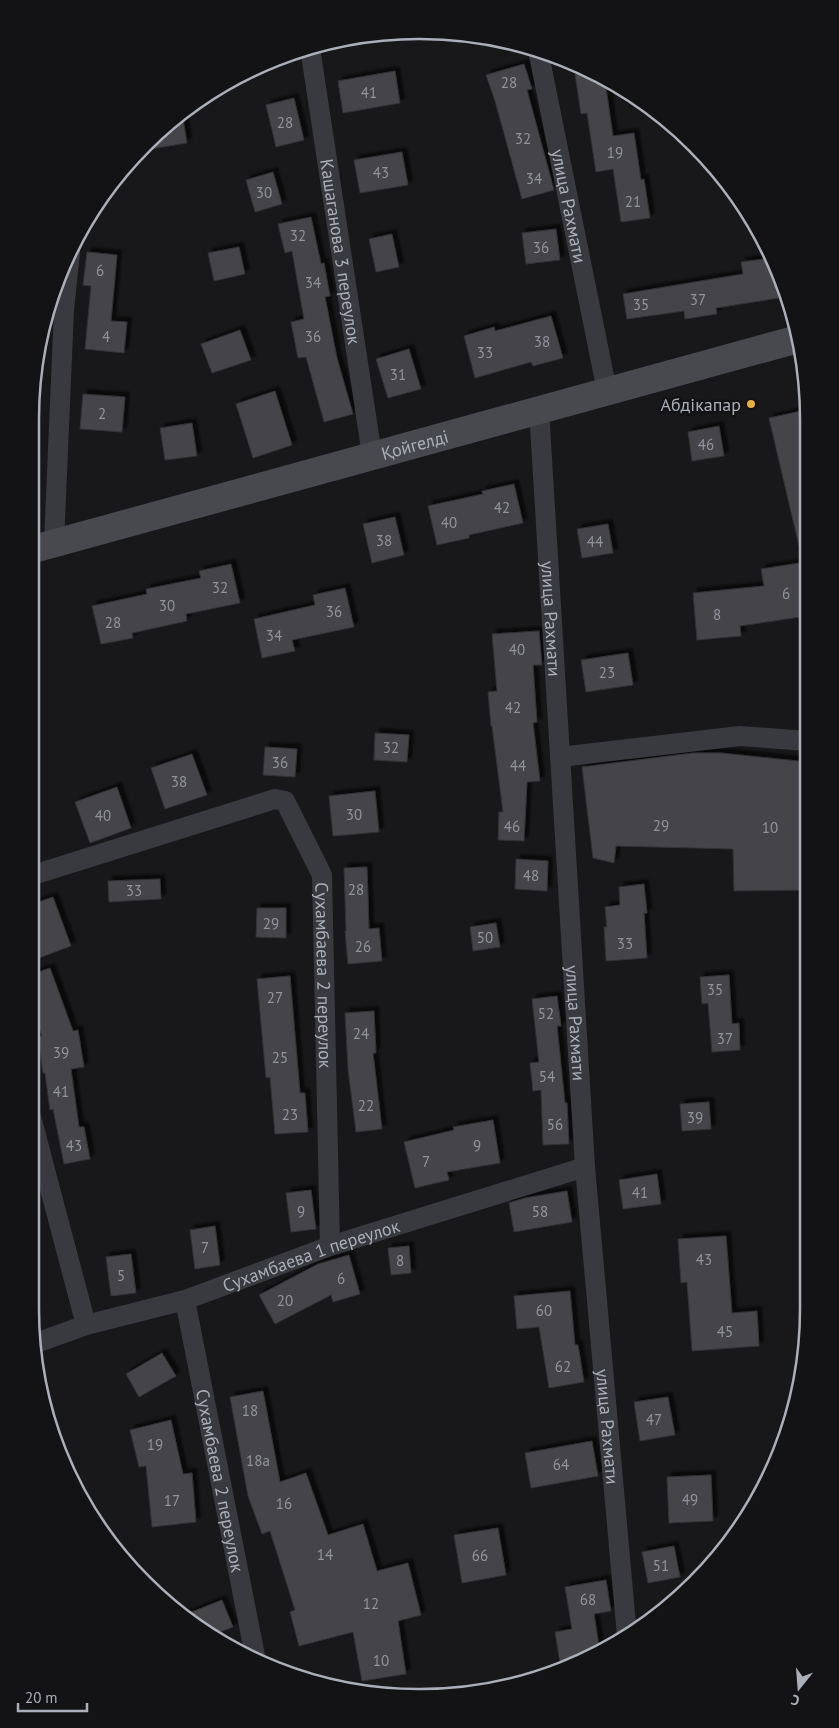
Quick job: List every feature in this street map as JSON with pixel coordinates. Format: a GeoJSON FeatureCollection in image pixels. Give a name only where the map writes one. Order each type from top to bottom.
{"type":"FeatureCollection","features":[{"type":"Feature","properties":{"kind":"street","name":"Кашаганова 3 переулок"},"geometry":{"type":"LineString","coordinates":[[311,55],[372,456]]}},
{"type":"Feature","properties":{"kind":"street","name":"улица Рахмати"},"geometry":{"type":"LineString","coordinates":[[540,58],[607,391]]}},
{"type":"Feature","properties":{"kind":"street"},"geometry":{"type":"LineString","coordinates":[[42,546],[56,310],[59,296]]}},
{"type":"Feature","properties":{"kind":"street","name":"Қойгелді"},"geometry":{"type":"LineString","coordinates":[[42,546],[792,341]]}},
{"type":"Feature","properties":{"kind":"street","name":"улица Рахмати"},"geometry":{"type":"LineString","coordinates":[[539,409],[586,1167],[626,1628]]}},
{"type":"Feature","properties":{"kind":"street"},"geometry":{"type":"LineString","coordinates":[[560,756],[740,736],[800,740]]}},
{"type":"Feature","properties":{"kind":"street","name":"Сухамбаева 2 переулок"},"geometry":{"type":"LineString","coordinates":[[39,873],[275,800],[285,801],[322,875],[330,1246]]}},
{"type":"Feature","properties":{"kind":"street"},"geometry":{"type":"LineString","coordinates":[[39,1147],[86,1325]]}},
{"type":"Feature","properties":{"kind":"street","name":"Сухамбаева 1 переулок"},"geometry":{"type":"LineString","coordinates":[[41,1341],[86,1325],[185,1300],[330,1246],[586,1167]]}},
{"type":"Feature","properties":{"kind":"street","name":"Сухамбаева 2 переулок"},"geometry":{"type":"LineString","coordinates":[[185,1300],[254,1651]]}},
{"type":"Feature","properties":{"kind":"building"},"geometry":{"type":"Polygon","coordinates":[[[524,64],[532,89],[527,90],[554,190],[522,199],[486,75],[524,64]]]}},
{"type":"Feature","properties":{"kind":"building"},"geometry":{"type":"Polygon","coordinates":[[[395,71],[400,103],[343,113],[338,81],[395,71]]]}},
{"type":"Feature","properties":{"kind":"building"},"geometry":{"type":"Polygon","coordinates":[[[575,74],[588,78],[606,88],[613,136],[634,133],[641,180],[644,179],[650,218],[621,222],[613,169],[596,172],[587,113],[581,114],[575,74]]]}},
{"type":"Feature","properties":{"kind":"building"},"geometry":{"type":"Polygon","coordinates":[[[294,98],[304,140],[276,147],[266,105],[294,98]]]}},
{"type":"Feature","properties":{"kind":"building"},"geometry":{"type":"Polygon","coordinates":[[[183,121],[187,143],[151,149],[183,121]]]}},
{"type":"Feature","properties":{"kind":"building"},"geometry":{"type":"Polygon","coordinates":[[[402,152],[408,185],[360,193],[354,160],[402,152]]]}},
{"type":"Feature","properties":{"kind":"building"},"geometry":{"type":"Polygon","coordinates":[[[273,172],[282,204],[255,212],[246,180],[273,172]]]}},
{"type":"Feature","properties":{"kind":"building"},"geometry":{"type":"Polygon","coordinates":[[[311,217],[321,264],[324,263],[330,296],[325,297],[337,358],[353,414],[324,422],[306,357],[298,358],[291,322],[304,319],[292,251],[285,253],[278,224],[311,217]]]}},
{"type":"Feature","properties":{"kind":"building"},"geometry":{"type":"Polygon","coordinates":[[[556,229],[560,260],[526,264],[522,233],[556,229]]]}},
{"type":"Feature","properties":{"kind":"building"},"geometry":{"type":"Polygon","coordinates":[[[392,234],[399,267],[376,272],[369,239],[392,234]]]}},
{"type":"Feature","properties":{"kind":"building"},"geometry":{"type":"Polygon","coordinates":[[[239,247],[245,274],[214,281],[208,253],[239,247]]]}},
{"type":"Feature","properties":{"kind":"building"},"geometry":{"type":"Polygon","coordinates":[[[87,252],[117,255],[111,321],[127,322],[124,353],[85,349],[91,286],[83,285],[87,252]]]}},
{"type":"Feature","properties":{"kind":"building"},"geometry":{"type":"Polygon","coordinates":[[[764,259],[779,298],[716,308],[717,314],[685,319],[684,311],[627,319],[623,294],[743,274],[741,262],[764,259]]]}},
{"type":"Feature","properties":{"kind":"building"},"geometry":{"type":"Polygon","coordinates":[[[551,316],[563,358],[533,366],[531,362],[475,378],[464,336],[494,327],[495,331],[551,316]]]}},
{"type":"Feature","properties":{"kind":"building"},"geometry":{"type":"Polygon","coordinates":[[[240,330],[251,360],[212,373],[201,344],[240,330]]]}},
{"type":"Feature","properties":{"kind":"building"},"geometry":{"type":"Polygon","coordinates":[[[409,349],[421,389],[388,398],[376,359],[409,349]]]}},
{"type":"Feature","properties":{"kind":"building"},"geometry":{"type":"Polygon","coordinates":[[[275,391],[292,445],[253,458],[236,404],[275,391]]]}},
{"type":"Feature","properties":{"kind":"building"},"geometry":{"type":"Polygon","coordinates":[[[83,394],[125,397],[122,432],[80,429],[83,394]]]}},
{"type":"Feature","properties":{"kind":"building"},"geometry":{"type":"Polygon","coordinates":[[[800,411],[800,546],[799,546],[769,418],[800,411]]]}},
{"type":"Feature","properties":{"kind":"building"},"geometry":{"type":"Polygon","coordinates":[[[192,423],[197,456],[165,460],[160,428],[192,423]]]}},
{"type":"Feature","properties":{"kind":"building"},"geometry":{"type":"Polygon","coordinates":[[[719,426],[724,456],[692,461],[688,432],[719,426]]]}},
{"type":"Feature","properties":{"kind":"building"},"geometry":{"type":"Polygon","coordinates":[[[514,484],[523,523],[469,535],[469,538],[437,545],[428,506],[483,494],[482,491],[514,484]]]}},
{"type":"Feature","properties":{"kind":"building"},"geometry":{"type":"Polygon","coordinates":[[[395,517],[404,555],[372,563],[363,524],[395,517]]]}},
{"type":"Feature","properties":{"kind":"building"},"geometry":{"type":"Polygon","coordinates":[[[608,524],[613,553],[582,558],[577,529],[608,524]]]}},
{"type":"Feature","properties":{"kind":"building"},"geometry":{"type":"Polygon","coordinates":[[[800,563],[800,617],[740,626],[741,636],[697,640],[693,593],[764,586],[761,569],[800,563]]]}},
{"type":"Feature","properties":{"kind":"building"},"geometry":{"type":"Polygon","coordinates":[[[231,564],[240,603],[186,614],[187,621],[132,633],[133,638],[101,644],[92,606],[147,594],[146,589],[201,578],[199,571],[231,564]]]}},
{"type":"Feature","properties":{"kind":"building"},"geometry":{"type":"Polygon","coordinates":[[[345,588],[354,627],[292,640],[295,651],[262,658],[254,619],[315,605],[313,595],[345,588]]]}},
{"type":"Feature","properties":{"kind":"building"},"geometry":{"type":"Polygon","coordinates":[[[539,631],[542,665],[533,665],[537,722],[533,723],[540,781],[527,782],[524,841],[498,840],[499,812],[503,812],[488,692],[497,691],[492,634],[539,631]]]}},
{"type":"Feature","properties":{"kind":"building"},"geometry":{"type":"Polygon","coordinates":[[[628,653],[633,685],[586,692],[581,660],[628,653]]]}},
{"type":"Feature","properties":{"kind":"building"},"geometry":{"type":"Polygon","coordinates":[[[375,733],[409,735],[407,762],[374,760],[375,733]]]}},
{"type":"Feature","properties":{"kind":"building"},"geometry":{"type":"Polygon","coordinates":[[[265,747],[297,749],[295,777],[263,775],[265,747]]]}},
{"type":"Feature","properties":{"kind":"building"},"geometry":{"type":"Polygon","coordinates":[[[693,753],[721,753],[800,761],[800,890],[734,891],[733,849],[616,846],[614,863],[593,858],[582,767],[693,753]]]}},
{"type":"Feature","properties":{"kind":"building"},"geometry":{"type":"Polygon","coordinates":[[[192,754],[207,795],[165,809],[151,768],[192,754]]]}},
{"type":"Feature","properties":{"kind":"building"},"geometry":{"type":"Polygon","coordinates":[[[117,787],[131,828],[90,843],[75,802],[117,787]]]}},
{"type":"Feature","properties":{"kind":"building"},"geometry":{"type":"Polygon","coordinates":[[[375,791],[379,832],[333,836],[329,796],[375,791]]]}},
{"type":"Feature","properties":{"kind":"building"},"geometry":{"type":"Polygon","coordinates":[[[516,859],[548,861],[547,891],[515,889],[516,859]]]}},
{"type":"Feature","properties":{"kind":"building"},"geometry":{"type":"Polygon","coordinates":[[[367,867],[369,929],[379,928],[382,961],[348,964],[345,931],[344,868],[367,867]]]}},
{"type":"Feature","properties":{"kind":"building"},"geometry":{"type":"Polygon","coordinates":[[[160,879],[161,899],[109,902],[108,881],[160,879]]]}},
{"type":"Feature","properties":{"kind":"building"},"geometry":{"type":"Polygon","coordinates":[[[644,884],[647,913],[644,913],[647,958],[606,961],[604,927],[607,927],[605,907],[620,905],[619,887],[644,884]]]}},
{"type":"Feature","properties":{"kind":"building"},"geometry":{"type":"Polygon","coordinates":[[[53,897],[71,946],[39,958],[39,902],[53,897]]]}},
{"type":"Feature","properties":{"kind":"building"},"geometry":{"type":"Polygon","coordinates":[[[257,908],[286,908],[286,938],[256,937],[257,908]]]}},
{"type":"Feature","properties":{"kind":"building"},"geometry":{"type":"Polygon","coordinates":[[[496,923],[500,947],[473,951],[470,927],[496,923]]]}},
{"type":"Feature","properties":{"kind":"building"},"geometry":{"type":"Polygon","coordinates":[[[50,968],[73,1031],[78,1030],[84,1067],[71,1069],[79,1127],[84,1127],[90,1159],[64,1164],[53,1109],[50,1110],[39,1044],[39,1037],[42,1036],[39,1028],[39,972],[50,968]]]}},
{"type":"Feature","properties":{"kind":"building"},"geometry":{"type":"Polygon","coordinates":[[[729,975],[732,1024],[739,1023],[740,1050],[712,1052],[708,1003],[702,1004],[700,977],[729,975]]]}},
{"type":"Feature","properties":{"kind":"building"},"geometry":{"type":"Polygon","coordinates":[[[290,976],[300,1093],[305,1093],[308,1132],[275,1134],[270,1077],[266,1078],[257,979],[290,976]]]}},
{"type":"Feature","properties":{"kind":"building"},"geometry":{"type":"Polygon","coordinates":[[[557,996],[561,1026],[557,1026],[565,1103],[567,1103],[569,1144],[543,1145],[541,1090],[533,1091],[530,1063],[539,1062],[532,999],[557,996]]]}},
{"type":"Feature","properties":{"kind":"building"},"geometry":{"type":"Polygon","coordinates":[[[374,1011],[376,1053],[373,1053],[382,1129],[356,1132],[348,1069],[345,1013],[374,1011]]]}},
{"type":"Feature","properties":{"kind":"building"},"geometry":{"type":"Polygon","coordinates":[[[709,1102],[711,1129],[682,1131],[680,1104],[709,1102]]]}},
{"type":"Feature","properties":{"kind":"building"},"geometry":{"type":"Polygon","coordinates":[[[493,1120],[500,1163],[447,1172],[449,1180],[415,1188],[404,1142],[454,1130],[453,1127],[493,1120]]]}},
{"type":"Feature","properties":{"kind":"building"},"geometry":{"type":"Polygon","coordinates":[[[657,1174],[661,1204],[623,1209],[619,1180],[657,1174]]]}},
{"type":"Feature","properties":{"kind":"building"},"geometry":{"type":"Polygon","coordinates":[[[311,1190],[316,1229],[291,1232],[286,1193],[311,1190]]]}},
{"type":"Feature","properties":{"kind":"building"},"geometry":{"type":"Polygon","coordinates":[[[567,1191],[572,1222],[514,1232],[509,1203],[525,1198],[567,1191]]]}},
{"type":"Feature","properties":{"kind":"building"},"geometry":{"type":"Polygon","coordinates":[[[215,1226],[220,1265],[195,1269],[190,1230],[215,1226]]]}},
{"type":"Feature","properties":{"kind":"building"},"geometry":{"type":"Polygon","coordinates":[[[726,1236],[732,1313],[757,1311],[759,1346],[692,1351],[687,1282],[681,1283],[678,1239],[726,1236]]]}},
{"type":"Feature","properties":{"kind":"building"},"geometry":{"type":"Polygon","coordinates":[[[409,1246],[411,1273],[391,1275],[388,1248],[409,1246]]]}},
{"type":"Feature","properties":{"kind":"building"},"geometry":{"type":"Polygon","coordinates":[[[131,1254],[136,1293],[111,1296],[106,1257],[131,1254]]]}},
{"type":"Feature","properties":{"kind":"building"},"geometry":{"type":"Polygon","coordinates":[[[349,1255],[360,1294],[333,1302],[331,1295],[275,1324],[259,1295],[318,1264],[349,1255]]]}},
{"type":"Feature","properties":{"kind":"building"},"geometry":{"type":"Polygon","coordinates":[[[570,1291],[575,1345],[578,1345],[584,1382],[549,1388],[539,1327],[517,1329],[514,1296],[570,1291]]]}},
{"type":"Feature","properties":{"kind":"building"},"geometry":{"type":"Polygon","coordinates":[[[162,1353],[176,1376],[139,1397],[126,1374],[162,1353]]]}},
{"type":"Feature","properties":{"kind":"building"},"geometry":{"type":"Polygon","coordinates":[[[263,1391],[280,1482],[306,1473],[328,1535],[363,1524],[377,1571],[408,1563],[421,1615],[398,1621],[406,1674],[362,1681],[353,1632],[299,1646],[290,1612],[295,1610],[270,1531],[262,1534],[248,1496],[230,1397],[263,1391]]]}},
{"type":"Feature","properties":{"kind":"building"},"geometry":{"type":"Polygon","coordinates":[[[668,1397],[675,1435],[640,1441],[634,1402],[668,1397]]]}},
{"type":"Feature","properties":{"kind":"building"},"geometry":{"type":"Polygon","coordinates":[[[171,1420],[183,1474],[192,1473],[196,1522],[152,1527],[146,1466],[139,1467],[130,1430],[171,1420]]]}},
{"type":"Feature","properties":{"kind":"building"},"geometry":{"type":"Polygon","coordinates":[[[592,1441],[598,1476],[531,1488],[525,1453],[592,1441]]]}},
{"type":"Feature","properties":{"kind":"building"},"geometry":{"type":"Polygon","coordinates":[[[711,1475],[713,1521],[669,1523],[667,1477],[711,1475]]]}},
{"type":"Feature","properties":{"kind":"building"},"geometry":{"type":"Polygon","coordinates":[[[498,1528],[506,1575],[462,1583],[454,1535],[498,1528]]]}},
{"type":"Feature","properties":{"kind":"building"},"geometry":{"type":"Polygon","coordinates":[[[674,1546],[680,1577],[648,1583],[642,1552],[674,1546]]]}},
{"type":"Feature","properties":{"kind":"building"},"geometry":{"type":"Polygon","coordinates":[[[606,1580],[611,1611],[594,1614],[599,1644],[560,1662],[555,1632],[572,1629],[565,1587],[606,1580]]]}},
{"type":"Feature","properties":{"kind":"building"},"geometry":{"type":"Polygon","coordinates":[[[222,1600],[233,1627],[219,1632],[190,1613],[222,1600]]]}},
{"type":"Feature","properties":{"kind":"place","name":"Абдiкапар"},"geometry":{"type":"Point","coordinates":[751,404]}}]}
